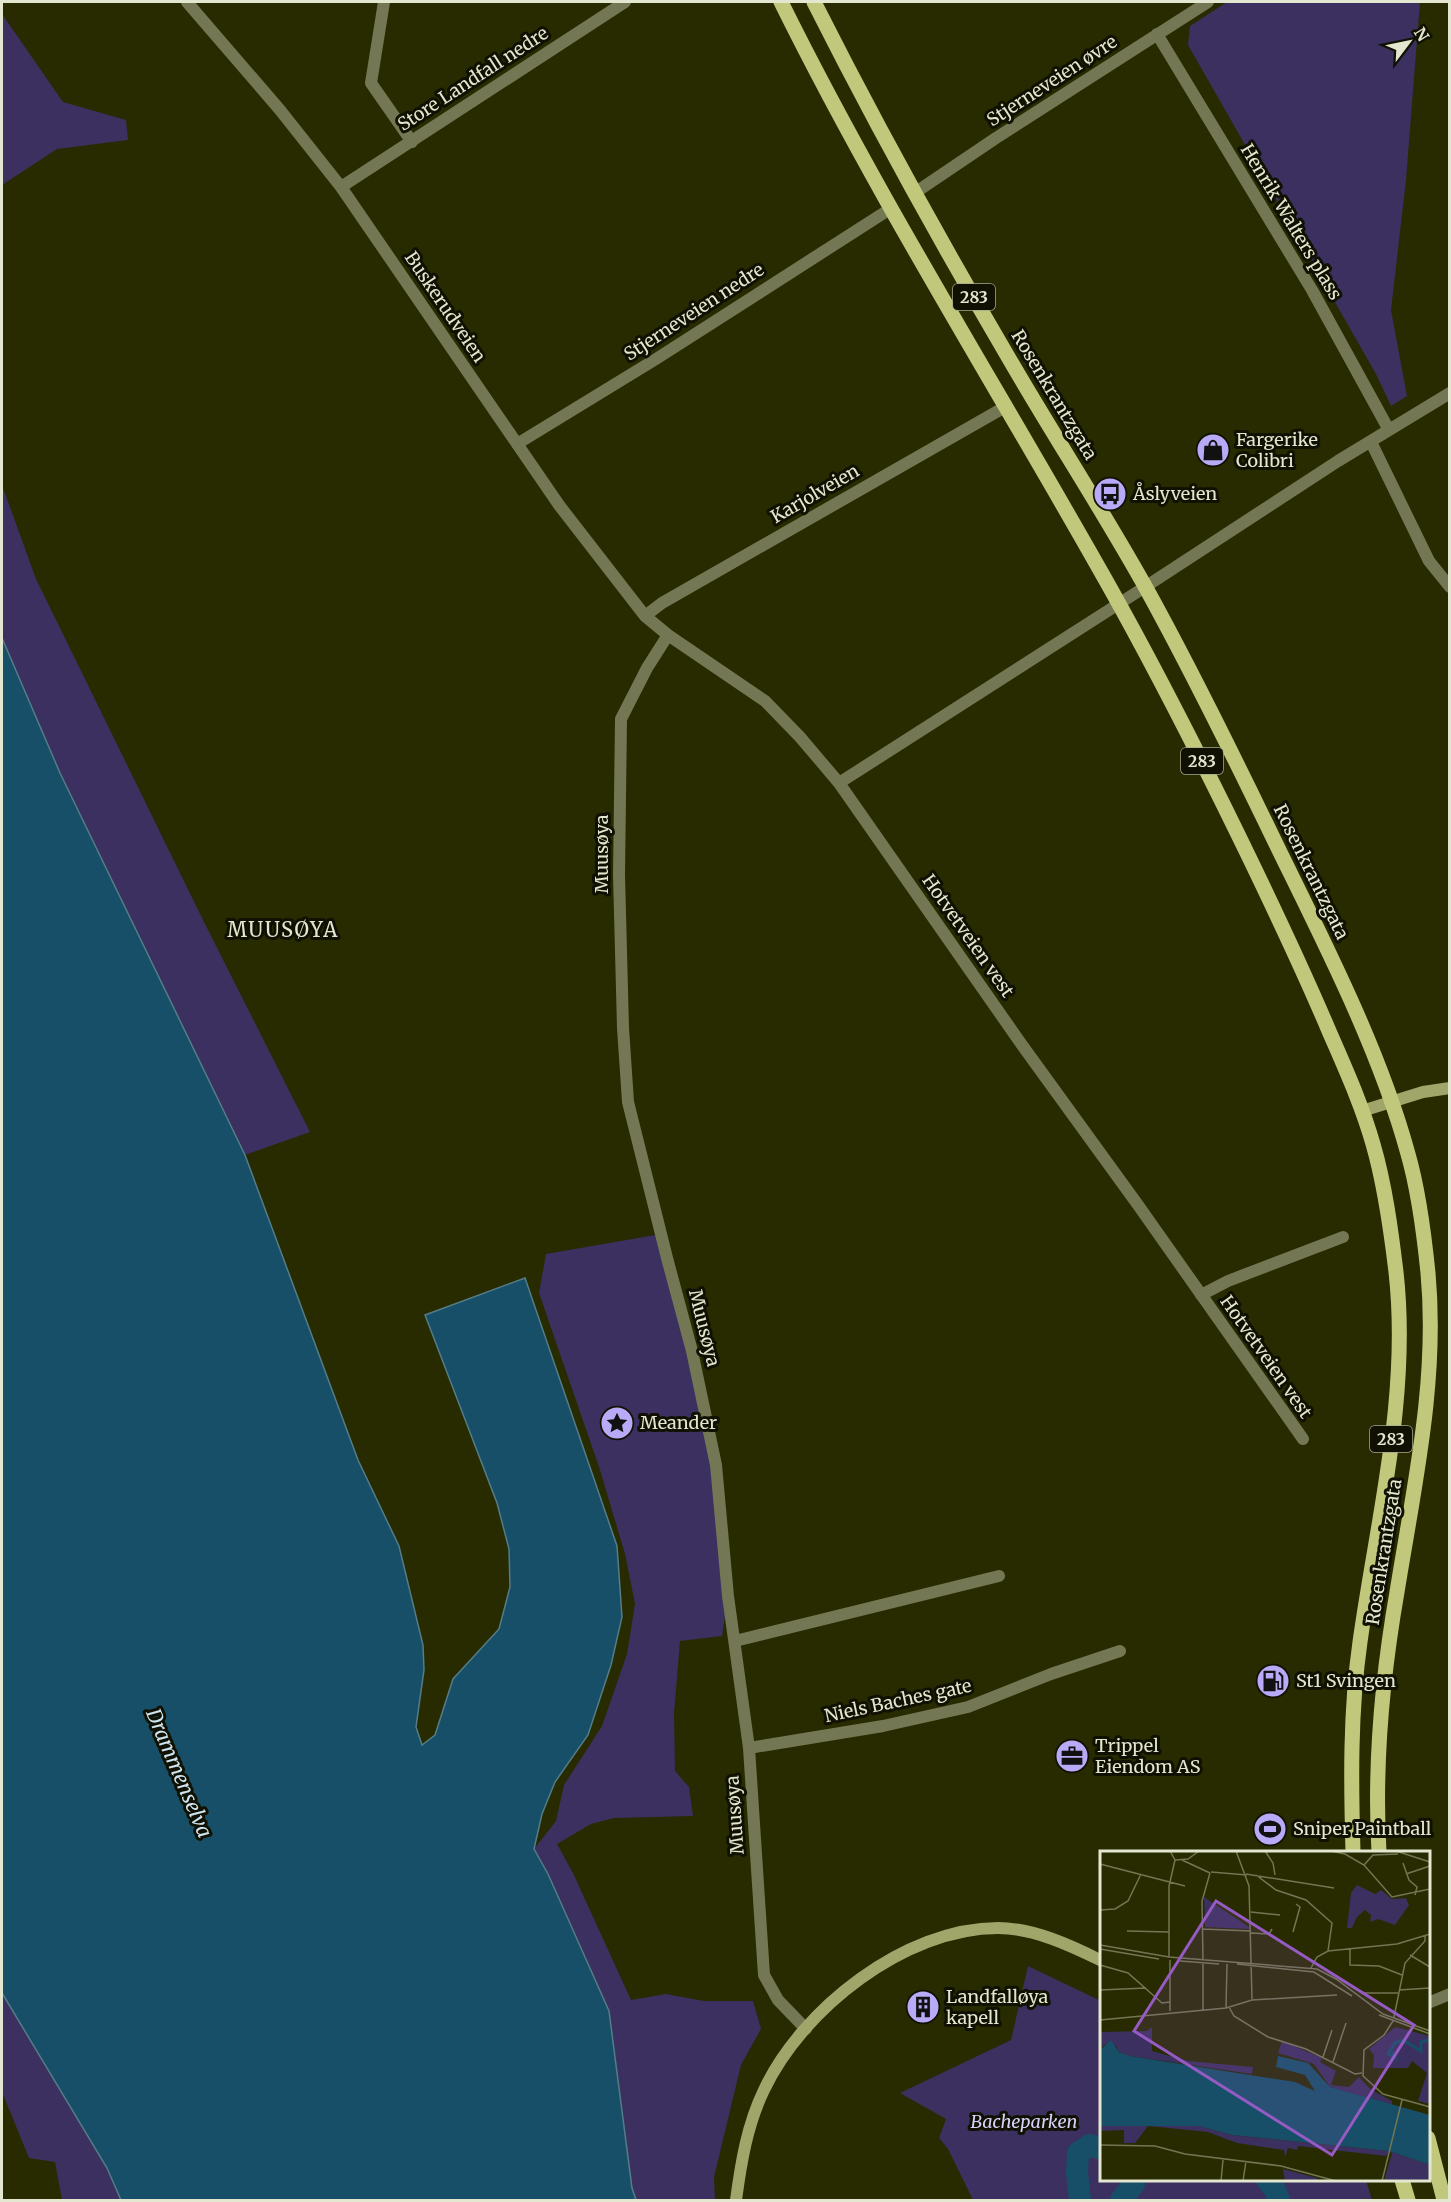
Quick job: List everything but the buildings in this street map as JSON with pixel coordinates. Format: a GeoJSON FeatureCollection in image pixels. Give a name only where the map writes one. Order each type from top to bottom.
{"type":"FeatureCollection","features":[{"type":"Feature","properties":{"kind":"main road","name":"Rosenkrantzgata"},"geometry":{"type":"LineString","coordinates":[[781,2],[890,209],[1119,604],[1215,785],[1281,921],[1332,1037],[1374,1146],[1396,1275],[1399,1340],[1393,1428],[1359,1650],[1351,1768],[1353,1851]]}},
{"type":"Feature","properties":{"kind":"main road","name":"Rosenkrantzgata"},"geometry":{"type":"LineString","coordinates":[[814,2],[1006,354],[1145,587],[1213,715],[1349,998],[1392,1101],[1408,1154],[1421,1218],[1429,1277],[1430,1354],[1425,1426],[1396,1595],[1380,1711],[1379,1851]]}},
{"type":"Feature","properties":{"kind":"main road"},"geometry":{"type":"LineString","coordinates":[[1362,1111],[1423,1092],[1449,1088]]}},
{"type":"Feature","properties":{"kind":"main road"},"geometry":{"type":"LineString","coordinates":[[736,2200],[748,2133],[763,2092],[788,2050],[834,1999],[874,1969],[898,1956],[949,1936],[998,1928],[1059,1941],[1100,1960]]}},
{"type":"Feature","properties":{"kind":"main road"},"geometry":{"type":"LineString","coordinates":[[1430,2146],[1444,2200]]}},
{"type":"Feature","properties":{"kind":"main road"},"geometry":{"type":"LineString","coordinates":[[1402,2181],[1407,2200]]}},
{"type":"Feature","properties":{"kind":"street","name":"Buskerudveien"},"geometry":{"type":"LineString","coordinates":[[187,2],[280,110],[341,187],[585,539],[645,616],[668,635]]}},
{"type":"Feature","properties":{"kind":"street"},"geometry":{"type":"LineString","coordinates":[[384,2],[371,82],[412,142]]}},
{"type":"Feature","properties":{"kind":"street","name":"Store Landfall nedre"},"geometry":{"type":"LineString","coordinates":[[341,187],[625,2]]}},
{"type":"Feature","properties":{"kind":"street","name":"Stjerneveien øvre"},"geometry":{"type":"LineString","coordinates":[[916,192],[1208,2]]}},
{"type":"Feature","properties":{"kind":"street","name":"Henrik Walters plass"},"geometry":{"type":"LineString","coordinates":[[1157,34],[1312,290],[1389,430]]}},
{"type":"Feature","properties":{"kind":"street","name":"Stjerneveien nedre"},"geometry":{"type":"LineString","coordinates":[[517,444],[890,209]]}},
{"type":"Feature","properties":{"kind":"street"},"geometry":{"type":"LineString","coordinates":[[838,783],[1449,393]]}},
{"type":"Feature","properties":{"kind":"street","name":"Karjolveien"},"geometry":{"type":"LineString","coordinates":[[645,616],[672,597],[1005,407]]}},
{"type":"Feature","properties":{"kind":"street"},"geometry":{"type":"LineString","coordinates":[[1371,441],[1429,561],[1449,587]]}},
{"type":"Feature","properties":{"kind":"street","name":"Hotvetveien vest"},"geometry":{"type":"LineString","coordinates":[[668,635],[765,701],[800,737],[838,783],[1302,1439]]}},
{"type":"Feature","properties":{"kind":"street","name":"Muusøya"},"geometry":{"type":"LineString","coordinates":[[668,635],[647,668],[621,719],[619,875],[623,1028],[628,1102],[692,1351],[716,1465],[728,1596],[748,1748],[764,1975],[778,2000],[806,2029]]}},
{"type":"Feature","properties":{"kind":"street","name":"Hotvetveien vest"},"geometry":{"type":"LineString","coordinates":[[1201,1295],[1228,1281],[1343,1237]]}},
{"type":"Feature","properties":{"kind":"street"},"geometry":{"type":"LineString","coordinates":[[735,1641],[999,1576]]}},
{"type":"Feature","properties":{"kind":"street","name":"Niels Baches gate"},"geometry":{"type":"LineString","coordinates":[[748,1748],[883,1726],[968,1707],[1051,1674],[1120,1652]]}},
{"type":"Feature","properties":{"kind":"street"},"geometry":{"type":"LineString","coordinates":[[1430,2002],[1449,1995]]}},
{"type":"Feature","properties":{"kind":"green space"},"geometry":{"type":"Polygon","coordinates":[[[1227,2],[1420,2],[1406,180],[1391,310],[1407,396],[1391,406],[1376,374],[1188,45],[1190,26],[1227,2]]]}},
{"type":"Feature","properties":{"kind":"green space"},"geometry":{"type":"Polygon","coordinates":[[[2,14],[63,102],[126,120],[128,140],[57,149],[2,185],[2,14]]]}},
{"type":"Feature","properties":{"kind":"green space"},"geometry":{"type":"Polygon","coordinates":[[[2,485],[36,579],[310,1132],[245,1155],[60,773],[2,638],[2,485]]]}},
{"type":"Feature","properties":{"kind":"green space"},"geometry":{"type":"Polygon","coordinates":[[[661,1234],[716,1465],[728,1596],[722,1636],[680,1641],[674,1713],[675,1771],[689,1787],[693,1816],[614,1818],[591,1824],[557,1844],[573,1873],[631,2000],[666,1994],[704,2001],[753,2001],[761,2029],[741,2065],[714,2177],[715,2200],[636,2200],[632,2188],[609,2011],[548,1874],[534,1849],[556,1821],[564,1785],[602,1726],[627,1654],[635,1604],[625,1554],[600,1470],[539,1293],[546,1254],[661,1234]]]}},
{"type":"Feature","properties":{"kind":"green space","name":"Bacheparken"},"geometry":{"type":"Polygon","coordinates":[[[1028,1966],[1100,2001],[1100,2181],[1366,2181],[1372,2200],[973,2200],[948,2149],[939,2138],[946,2119],[900,2093],[1011,2040],[1028,1966]]]}},
{"type":"Feature","properties":{"kind":"green space"},"geometry":{"type":"Polygon","coordinates":[[[2,1993],[107,2168],[121,2200],[62,2200],[55,2162],[29,2158],[2,2092],[2,1993]]]}},
{"type":"Feature","properties":{"kind":"water","name":"Drammenselva"},"geometry":{"type":"Polygon","coordinates":[[[2,638],[60,773],[245,1155],[358,1460],[399,1546],[423,1645],[424,1670],[416,1727],[422,1745],[435,1735],[453,1679],[499,1629],[510,1587],[509,1549],[497,1503],[425,1315],[525,1278],[617,1546],[622,1617],[611,1665],[588,1735],[555,1782],[542,1814],[534,1849],[548,1874],[609,2011],[632,2188],[636,2200],[121,2200],[107,2168],[2,1993],[2,638]]]}},
{"type":"Feature","properties":{"kind":"waterway"},"geometry":{"type":"LineString","coordinates":[[1080,2200],[1077,2173],[1078,2153],[1090,2145],[1100,2148]]}},
{"type":"Feature","properties":{"kind":"waterway"},"geometry":{"type":"LineString","coordinates":[[1121,2200],[1134,2181]]}},
{"type":"Feature","properties":{"kind":"waterway"},"geometry":{"type":"LineString","coordinates":[[1268,2181],[1279,2200]]}},
{"type":"Feature","properties":{"kind":"place","name":"Fargerike Colibri"},"geometry":{"type":"Point","coordinates":[1213,450]}},
{"type":"Feature","properties":{"kind":"place","name":"Åslyveien"},"geometry":{"type":"Point","coordinates":[1110,494]}},
{"type":"Feature","properties":{"kind":"place","name":"Meander"},"geometry":{"type":"Point","coordinates":[617,1423]}},
{"type":"Feature","properties":{"kind":"place","name":"St1 Svingen"},"geometry":{"type":"Point","coordinates":[1273,1681]}},
{"type":"Feature","properties":{"kind":"place","name":"Trippel Eiendom AS"},"geometry":{"type":"Point","coordinates":[1072,1756]}},
{"type":"Feature","properties":{"kind":"place","name":"Sniper Paintball"},"geometry":{"type":"Point","coordinates":[1270,1829]}},
{"type":"Feature","properties":{"kind":"place","name":"Landfalløya kapell"},"geometry":{"type":"Point","coordinates":[923,2007]}},
{"type":"Feature","properties":{"kind":"district","name":"MUUSØYA"},"geometry":{"type":"Point","coordinates":[283,930]}}]}
